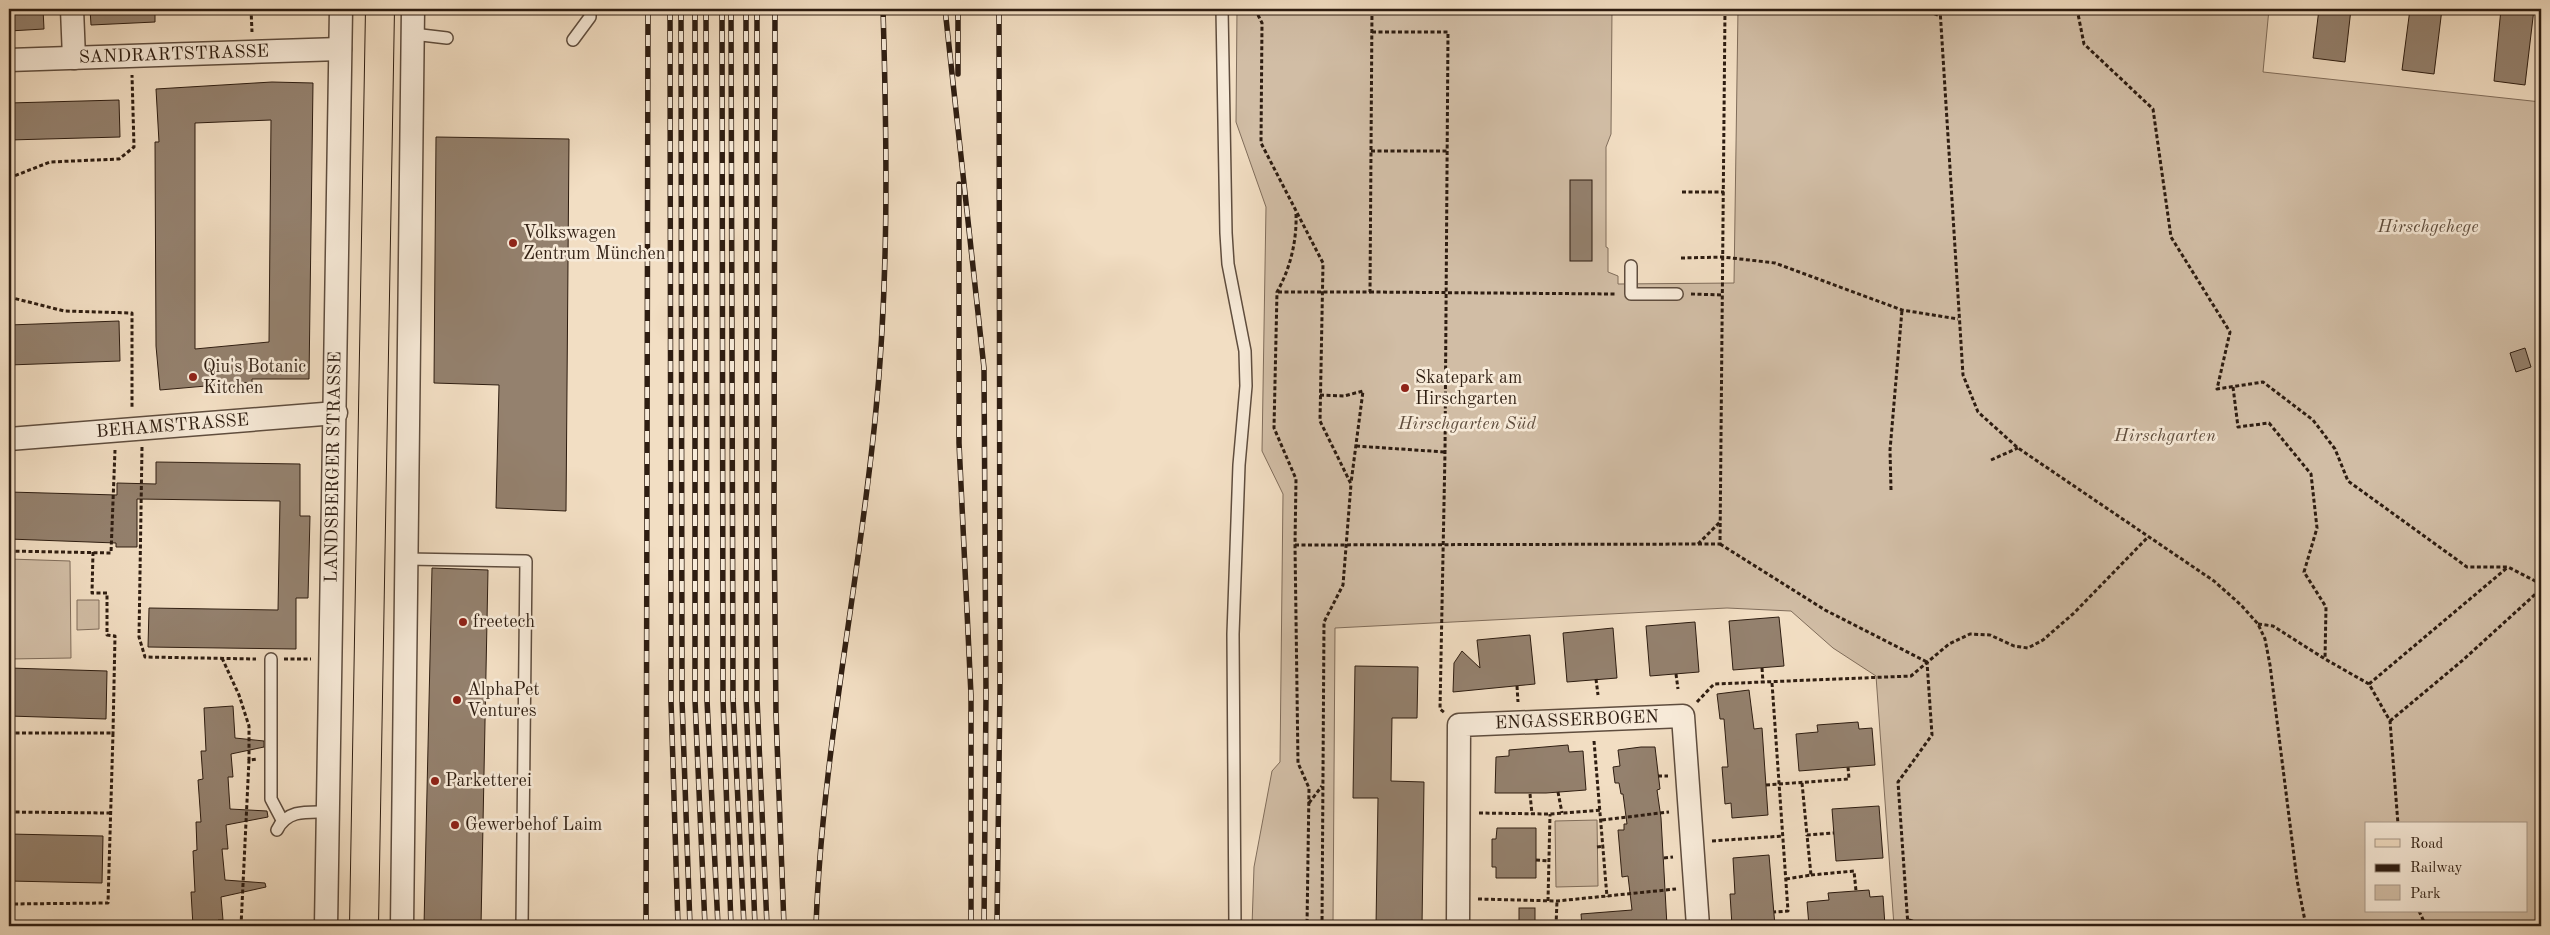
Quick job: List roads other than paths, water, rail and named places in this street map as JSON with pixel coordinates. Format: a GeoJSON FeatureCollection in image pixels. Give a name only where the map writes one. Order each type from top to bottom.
{"type":"FeatureCollection","features":[{"type":"Feature","properties":{"kind":"main road","name":"LANDSBERGER STRASSE"},"geometry":{"type":"LineString","coordinates":[[364,926],[370,472],[380,9]]}},
{"type":"Feature","properties":{"kind":"street"},"geometry":{"type":"LineString","coordinates":[[72,9],[74,58]]}},
{"type":"Feature","properties":{"kind":"street","name":"LANDSBERGER STRASSE"},"geometry":{"type":"LineString","coordinates":[[326,926],[336,413],[341,9]]}},
{"type":"Feature","properties":{"kind":"street"},"geometry":{"type":"LineString","coordinates":[[402,926],[413,9]]}},
{"type":"Feature","properties":{"kind":"street"},"geometry":{"type":"LineString","coordinates":[[379,46],[413,40]]}},
{"type":"Feature","properties":{"kind":"street","name":"SANDRARTSTRASSE"},"geometry":{"type":"LineString","coordinates":[[9,60],[340,49]]}},
{"type":"Feature","properties":{"kind":"street","name":"BEHAMSTRASSE"},"geometry":{"type":"LineString","coordinates":[[9,439],[336,413]]}},
{"type":"Feature","properties":{"kind":"street"},"geometry":{"type":"LineString","coordinates":[[370,472],[407,474]]}},
{"type":"Feature","properties":{"kind":"street","name":"ENGASSERBOGEN"},"geometry":{"type":"LineString","coordinates":[[1458,926],[1459,725],[1683,716],[1698,926]]}},
{"type":"Feature","properties":{"kind":"lane"},"geometry":{"type":"LineString","coordinates":[[573,40],[590,17],[590,9]]}},
{"type":"Feature","properties":{"kind":"lane"},"geometry":{"type":"LineString","coordinates":[[1222,9],[1226,233],[1228,264],[1245,351],[1246,386],[1239,465],[1233,634],[1235,926]]}},
{"type":"Feature","properties":{"kind":"lane"},"geometry":{"type":"LineString","coordinates":[[413,40],[447,38]]}},
{"type":"Feature","properties":{"kind":"lane"},"geometry":{"type":"LineString","coordinates":[[1631,266],[1631,294],[1677,294]]}},
{"type":"Feature","properties":{"kind":"lane"},"geometry":{"type":"LineString","coordinates":[[406,558],[526,562],[522,926]]}},
{"type":"Feature","properties":{"kind":"lane"},"geometry":{"type":"LineString","coordinates":[[271,659],[271,799],[280,825],[300,812],[328,812]]}},
{"type":"Feature","properties":{"kind":"railway"},"geometry":{"type":"LineString","coordinates":[[646,926],[648,9]]}},
{"type":"Feature","properties":{"kind":"railway"},"geometry":{"type":"LineString","coordinates":[[670,9],[671,701],[678,926]]}},
{"type":"Feature","properties":{"kind":"railway"},"geometry":{"type":"LineString","coordinates":[[681,9],[682,700],[690,926]]}},
{"type":"Feature","properties":{"kind":"railway"},"geometry":{"type":"LineString","coordinates":[[695,9],[695,700],[705,926]]}},
{"type":"Feature","properties":{"kind":"railway"},"geometry":{"type":"LineString","coordinates":[[706,9],[707,700],[718,926]]}},
{"type":"Feature","properties":{"kind":"railway"},"geometry":{"type":"LineString","coordinates":[[722,9],[723,699],[731,926]]}},
{"type":"Feature","properties":{"kind":"railway"},"geometry":{"type":"LineString","coordinates":[[731,9],[733,699],[744,926]]}},
{"type":"Feature","properties":{"kind":"railway"},"geometry":{"type":"LineString","coordinates":[[746,9],[746,699],[755,926]]}},
{"type":"Feature","properties":{"kind":"railway"},"geometry":{"type":"LineString","coordinates":[[757,9],[757,698],[767,926]]}},
{"type":"Feature","properties":{"kind":"railway"},"geometry":{"type":"LineString","coordinates":[[775,9],[774,518],[776,715],[784,926]]}},
{"type":"Feature","properties":{"kind":"railway"},"geometry":{"type":"LineString","coordinates":[[816,926],[825,799],[868,484],[880,369],[886,214],[883,9]]}},
{"type":"Feature","properties":{"kind":"railway"},"geometry":{"type":"LineString","coordinates":[[945,9],[984,368],[986,695],[984,926]]}},
{"type":"Feature","properties":{"kind":"railway"},"geometry":{"type":"LineString","coordinates":[[958,9],[958,74]]}},
{"type":"Feature","properties":{"kind":"railway"},"geometry":{"type":"LineString","coordinates":[[997,926],[1000,688],[999,9]]}},
{"type":"Feature","properties":{"kind":"railway"},"geometry":{"type":"LineString","coordinates":[[959,184],[959,443],[971,695],[971,926]]}},
{"type":"Feature","properties":{"kind":"place","name":"Volkswagen Zentrum München"},"geometry":{"type":"Point","coordinates":[513,243]}},
{"type":"Feature","properties":{"kind":"place","name":"Qiu's Botanic Kitchen"},"geometry":{"type":"Point","coordinates":[193,377]}},
{"type":"Feature","properties":{"kind":"place","name":"Skatepark am Hirschgarten"},"geometry":{"type":"Point","coordinates":[1405,388]}},
{"type":"Feature","properties":{"kind":"place","name":"freetech"},"geometry":{"type":"Point","coordinates":[463,622]}},
{"type":"Feature","properties":{"kind":"place","name":"AlphaPet Ventures"},"geometry":{"type":"Point","coordinates":[457,700]}},
{"type":"Feature","properties":{"kind":"place","name":"Parketterei"},"geometry":{"type":"Point","coordinates":[435,781]}},
{"type":"Feature","properties":{"kind":"place","name":"Gewerbehof Laim"},"geometry":{"type":"Point","coordinates":[455,825]}},
{"type":"Feature","properties":{"kind":"park label","name":"Hirschgehege"},"geometry":{"type":"Point","coordinates":[2428,227]}},
{"type":"Feature","properties":{"kind":"park label","name":"Hirschgarten Süd"},"geometry":{"type":"Point","coordinates":[1467,424]}},
{"type":"Feature","properties":{"kind":"park label","name":"Hirschgarten"},"geometry":{"type":"Point","coordinates":[2165,436]}}]}
